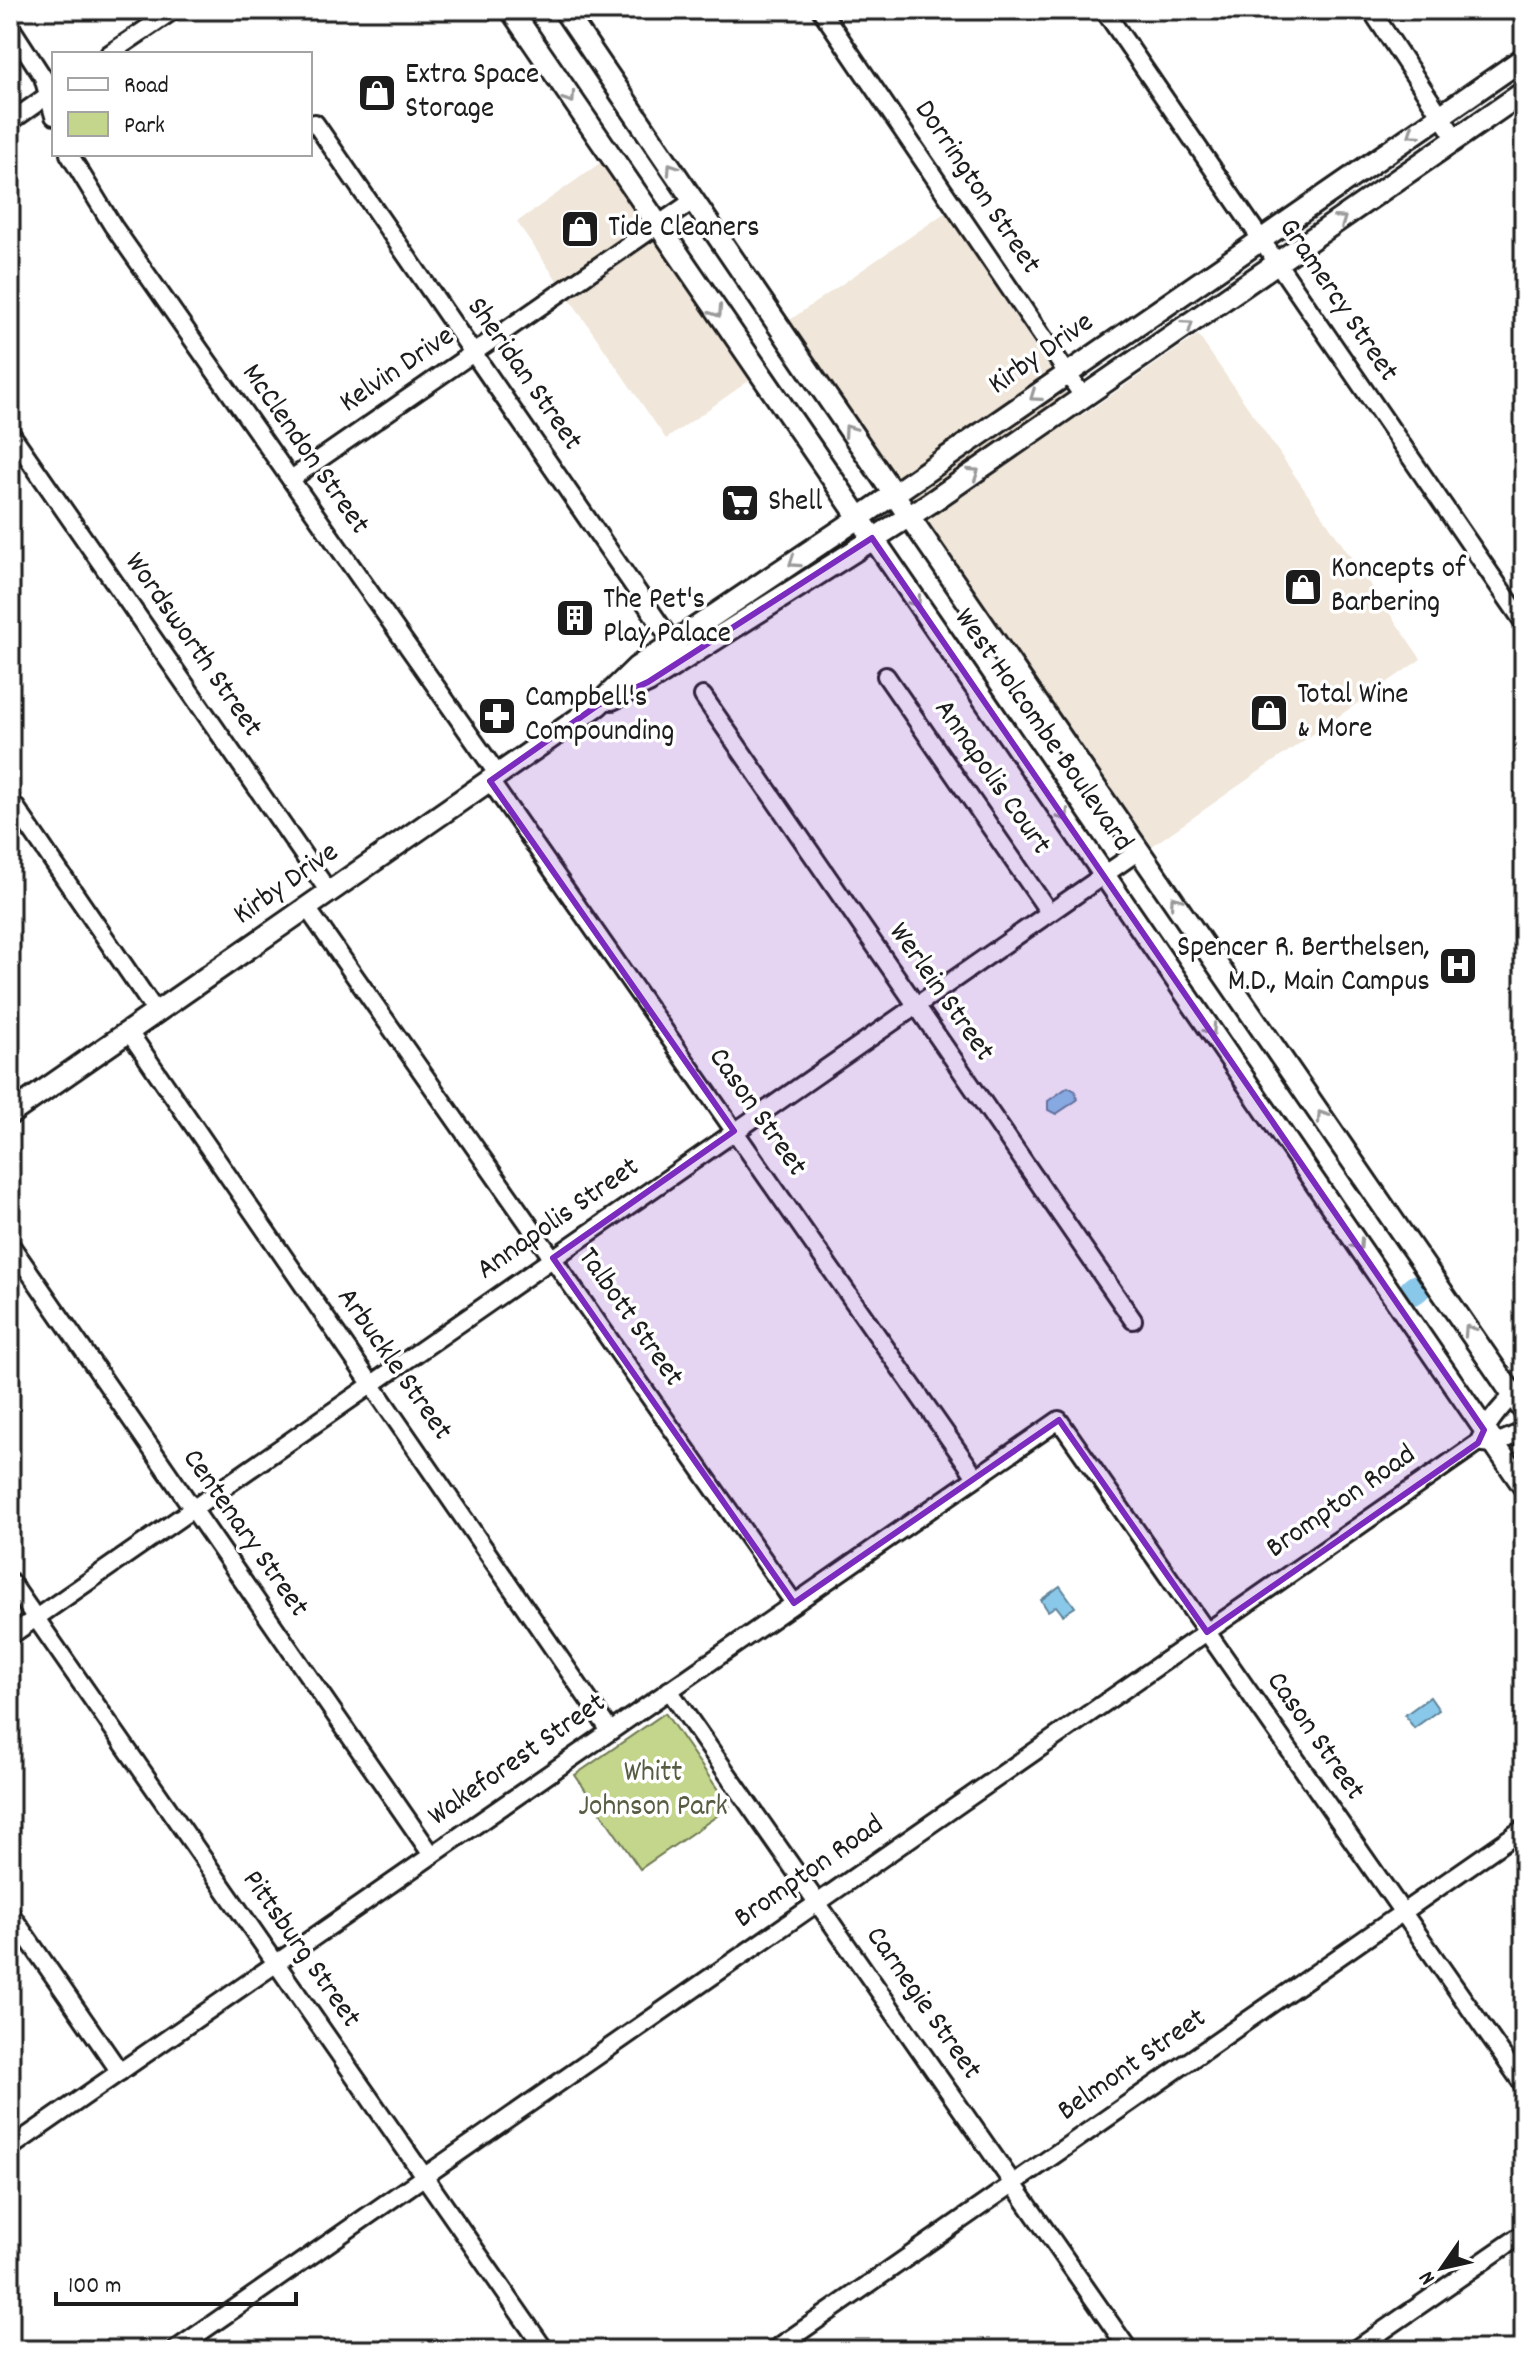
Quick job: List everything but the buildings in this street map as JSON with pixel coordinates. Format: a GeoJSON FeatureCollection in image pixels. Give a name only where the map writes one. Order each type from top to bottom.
{"type":"FeatureCollection","features":[{"type":"Feature","properties":{"kind":"main road","name":"West Holcombe Boulevard"},"geometry":{"type":"LineString","coordinates":[[511,10],[1104,874],[1485,1439],[1524,1487]]}},
{"type":"Feature","properties":{"kind":"main road","name":"West Holcombe Boulevard"},"geometry":{"type":"LineString","coordinates":[[564,10],[908,516],[1520,1398]]}},
{"type":"Feature","properties":{"kind":"main road","name":"Kirby Drive"},"geometry":{"type":"LineString","coordinates":[[10,1114],[598,705],[648,682],[679,651],[859,518],[1440,115],[1522,64]]}},
{"type":"Feature","properties":{"kind":"main road","name":"Kirby Drive"},"geometry":{"type":"LineString","coordinates":[[679,651],[908,516],[1084,398],[1524,92]]}},
{"type":"Feature","properties":{"kind":"street"},"geometry":{"type":"LineString","coordinates":[[112,52],[174,10]]}},
{"type":"Feature","properties":{"kind":"street","name":"Dorrington Street"},"geometry":{"type":"LineString","coordinates":[[821,10],[1084,398]]}},
{"type":"Feature","properties":{"kind":"street","name":"Gramercy Street"},"geometry":{"type":"LineString","coordinates":[[1104,10],[1524,623]]}},
{"type":"Feature","properties":{"kind":"street"},"geometry":{"type":"LineString","coordinates":[[1371,10],[1456,139]]}},
{"type":"Feature","properties":{"kind":"street"},"geometry":{"type":"LineString","coordinates":[[10,26],[51,93],[10,122]]}},
{"type":"Feature","properties":{"kind":"street","name":"Sheridan Street"},"geometry":{"type":"LineString","coordinates":[[315,123],[679,651]]}},
{"type":"Feature","properties":{"kind":"street","name":"McClendon Street"},"geometry":{"type":"LineString","coordinates":[[70,156],[113,226],[291,479],[494,778]]}},
{"type":"Feature","properties":{"kind":"street","name":"Kelvin Drive"},"geometry":{"type":"LineString","coordinates":[[291,479],[694,200]]}},
{"type":"Feature","properties":{"kind":"street","name":"Wordsworth Street"},"geometry":{"type":"LineString","coordinates":[[10,432],[329,892]]}},
{"type":"Feature","properties":{"kind":"street","name":"Annapolis Court"},"geometry":{"type":"LineString","coordinates":[[886,676],[1049,912]]}},
{"type":"Feature","properties":{"kind":"street","name":"Werlein Street"},"geometry":{"type":"LineString","coordinates":[[703,696],[1133,1320]]}},
{"type":"Feature","properties":{"kind":"street","name":"Cason Street"},"geometry":{"type":"LineString","coordinates":[[494,778],[734,1131],[976,1477]]}},
{"type":"Feature","properties":{"kind":"street"},"geometry":{"type":"LineString","coordinates":[[10,799],[156,1012]]}},
{"type":"Feature","properties":{"kind":"street","name":"Annapolis Street"},"geometry":{"type":"LineString","coordinates":[[10,1636],[1140,850]]}},
{"type":"Feature","properties":{"kind":"street","name":"Talbott Street"},"geometry":{"type":"LineString","coordinates":[[307,908],[794,1603]]}},
{"type":"Feature","properties":{"kind":"street","name":"Arbuckle Street"},"geometry":{"type":"LineString","coordinates":[[129,1032],[610,1731]]}},
{"type":"Feature","properties":{"kind":"street","name":"Centenary Street"},"geometry":{"type":"LineString","coordinates":[[10,1244],[432,1855]]}},
{"type":"Feature","properties":{"kind":"street","name":"Brompton Road"},"geometry":{"type":"LineString","coordinates":[[175,2350],[1485,1439],[1520,1398]]}},
{"type":"Feature","properties":{"kind":"street","name":"Cason Street"},"geometry":{"type":"LineString","coordinates":[[1059,1420],[1524,2086]]}},
{"type":"Feature","properties":{"kind":"street","name":"Wakeforest Street"},"geometry":{"type":"LineString","coordinates":[[10,2148],[1059,1420]]}},
{"type":"Feature","properties":{"kind":"street","name":"Brompton Road"},"geometry":{"type":"LineString","coordinates":[[1485,1439],[1524,1431]]}},
{"type":"Feature","properties":{"kind":"street","name":"Pittsburg Street"},"geometry":{"type":"LineString","coordinates":[[10,1581],[545,2350]]}},
{"type":"Feature","properties":{"kind":"street","name":"Carnegie Street"},"geometry":{"type":"LineString","coordinates":[[669,1690],[1129,2350]]}},
{"type":"Feature","properties":{"kind":"street","name":"Belmont Street"},"geometry":{"type":"LineString","coordinates":[[774,2350],[1524,1828]]}},
{"type":"Feature","properties":{"kind":"street"},"geometry":{"type":"LineString","coordinates":[[10,1913],[120,2072]]}},
{"type":"Feature","properties":{"kind":"street"},"geometry":{"type":"LineString","coordinates":[[1355,2350],[1524,2233]]}},
{"type":"Feature","properties":{"kind":"highlighted area"},"geometry":{"type":"Polygon","coordinates":[[[872,538],[1484,1430],[1478,1443],[1207,1632],[1059,1420],[794,1603],[553,1258],[734,1131],[490,781],[598,705],[648,682],[872,538]]]}},
{"type":"Feature","properties":{"kind":"shaded area"},"geometry":{"type":"Polygon","coordinates":[[[603,161],[750,380],[666,439],[517,222],[603,161]]]}},
{"type":"Feature","properties":{"kind":"shaded area"},"geometry":{"type":"Polygon","coordinates":[[[946,212],[1081,416],[1198,335],[1421,659],[1152,846],[787,322],[946,212]]]}},
{"type":"Feature","properties":{"kind":"green space","name":"Whitt Johnson Park"},"geometry":{"type":"Polygon","coordinates":[[[665,1713],[730,1807],[640,1869],[575,1775],[665,1713]]]}},
{"type":"Feature","properties":{"kind":"water"},"geometry":{"type":"Polygon","coordinates":[[[1068,1087],[1075,1091],[1077,1100],[1056,1114],[1048,1110],[1048,1101],[1068,1087]]]}},
{"type":"Feature","properties":{"kind":"water"},"geometry":{"type":"Polygon","coordinates":[[[1060,1586],[1075,1607],[1063,1615],[1056,1606],[1048,1611],[1041,1600],[1060,1586]]]}},
{"type":"Feature","properties":{"kind":"water"},"geometry":{"type":"Polygon","coordinates":[[[1430,1697],[1439,1710],[1414,1728],[1405,1715],[1430,1697]]]}},
{"type":"Feature","properties":{"kind":"waterway"},"geometry":{"type":"LineString","coordinates":[[1413,1291],[1417,1288]]}},
{"type":"Feature","properties":{"kind":"place","name":"Extra Space Storage"},"geometry":{"type":"Point","coordinates":[377,93]}},
{"type":"Feature","properties":{"kind":"place","name":"Tide Cleaners"},"geometry":{"type":"Point","coordinates":[580,229]}},
{"type":"Feature","properties":{"kind":"place","name":"Shell"},"geometry":{"type":"Point","coordinates":[740,503]}},
{"type":"Feature","properties":{"kind":"place","name":"Koncepts of Barbering"},"geometry":{"type":"Point","coordinates":[1303,587]}},
{"type":"Feature","properties":{"kind":"place","name":"The Pet's Play Palace"},"geometry":{"type":"Point","coordinates":[575,618]}},
{"type":"Feature","properties":{"kind":"place","name":"Total Wine & More"},"geometry":{"type":"Point","coordinates":[1269,713]}},
{"type":"Feature","properties":{"kind":"place","name":"Campbell's Compounding"},"geometry":{"type":"Point","coordinates":[497,716]}},
{"type":"Feature","properties":{"kind":"place","name":"Spencer R. Berthelsen, M.D., Main Campus"},"geometry":{"type":"Point","coordinates":[1458,966]}}]}
